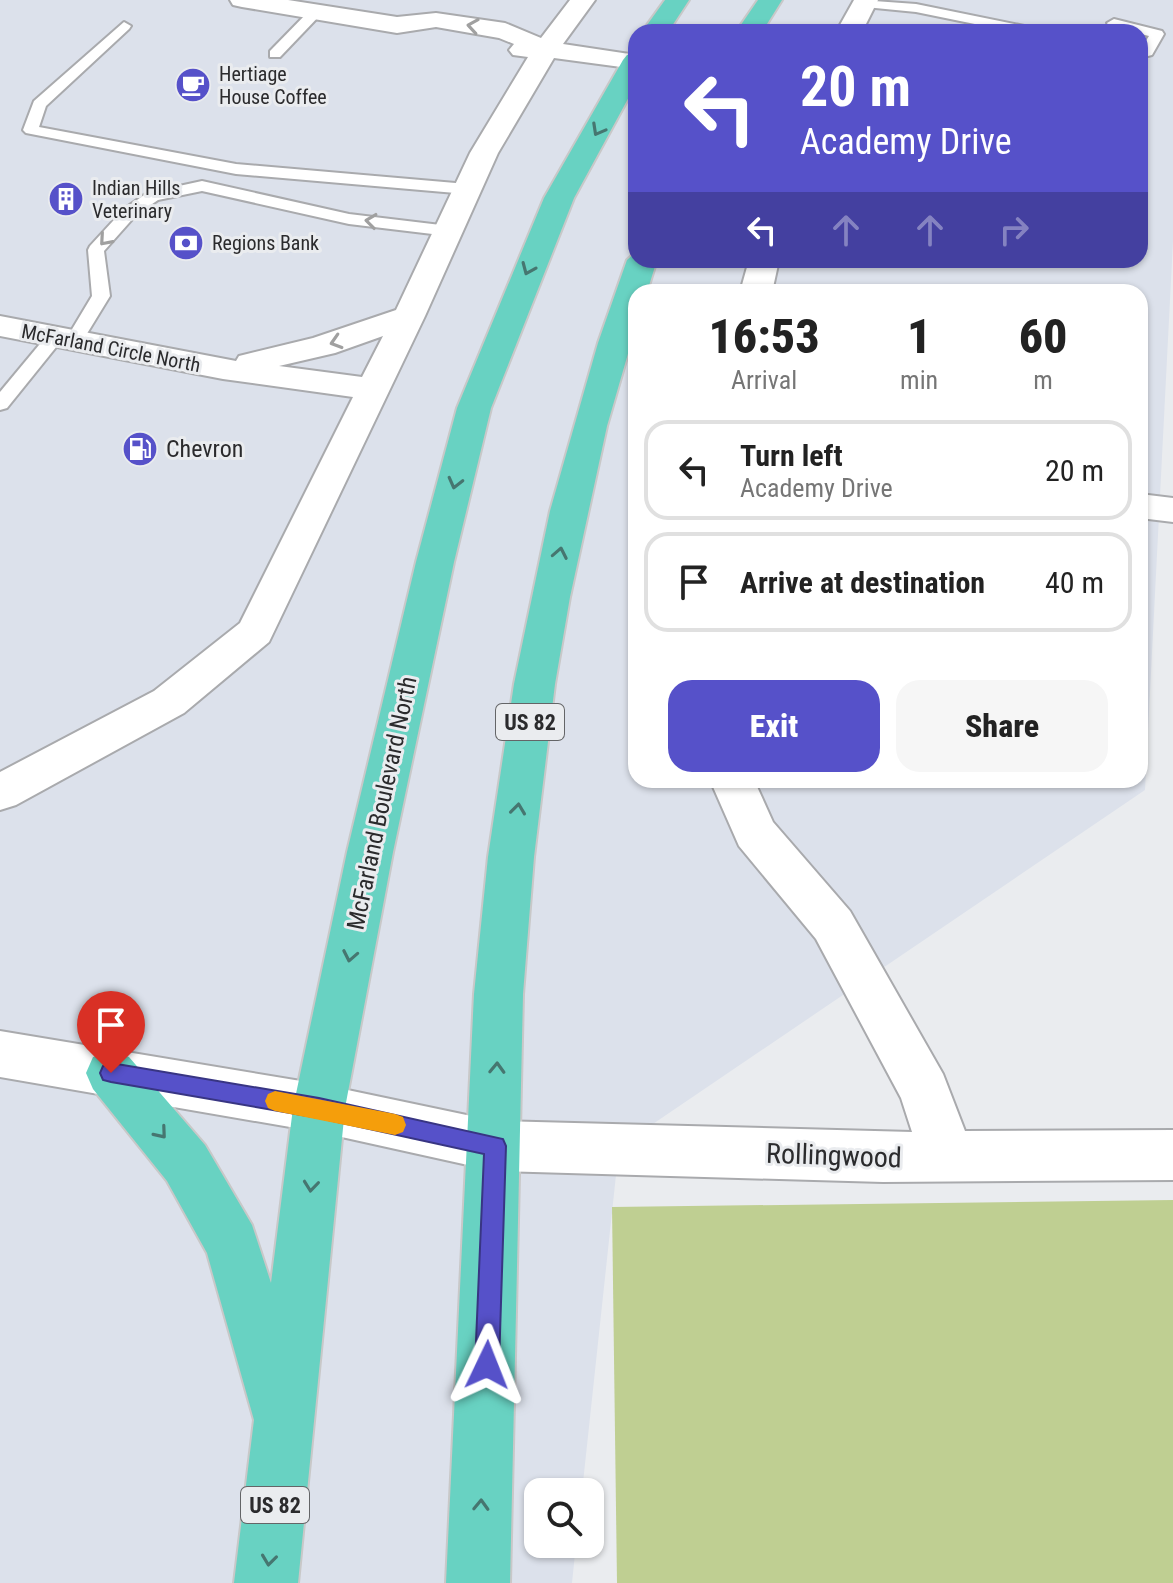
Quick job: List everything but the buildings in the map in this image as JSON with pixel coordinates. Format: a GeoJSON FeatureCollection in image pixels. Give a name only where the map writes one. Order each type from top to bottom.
{"type":"FeatureCollection","features":[{"type":"Feature","properties":{"kind":"highway"},"geometry":{"type":"LineString","coordinates":[[660,24],[677,0]]}},
{"type":"Feature","properties":{"kind":"highway"},"geometry":{"type":"LineString","coordinates":[[754,24],[770,0]]}},
{"type":"Feature","properties":{"kind":"highway","name":"McFarland Boulevard North"},"geometry":{"type":"LineString","coordinates":[[266,1583],[319,1108],[408,684],[474,408],[559,198],[628,75]]}},
{"type":"Feature","properties":{"kind":"highway","name":"US 82"},"geometry":{"type":"LineString","coordinates":[[478,1583],[501,946],[541,647],[584,447],[628,302]]}},
{"type":"Feature","properties":{"kind":"highway"},"geometry":{"type":"LineString","coordinates":[[111,1073],[186,1163],[232,1244],[285,1427]]}},
{"type":"Feature","properties":{"kind":"street"},"geometry":{"type":"LineString","coordinates":[[242,0],[397,25],[419,41],[488,51],[546,49],[628,61]]}},
{"type":"Feature","properties":{"kind":"street"},"geometry":{"type":"LineString","coordinates":[[0,793],[169,702],[255,632],[409,316],[484,153],[546,49],[583,0]]}},
{"type":"Feature","properties":{"kind":"street"},"geometry":{"type":"LineString","coordinates":[[858,24],[865,2]]}},
{"type":"Feature","properties":{"kind":"street","name":"McFarland Circle North"},"geometry":{"type":"LineString","coordinates":[[223,369],[323,346],[409,316]]}},
{"type":"Feature","properties":{"kind":"street","name":"McFarland Circle North"},"geometry":{"type":"LineString","coordinates":[[0,326],[223,369],[373,389]]}},
{"type":"Feature","properties":{"kind":"street"},"geometry":{"type":"LineString","coordinates":[[1148,507],[1173,510]]}},
{"type":"Feature","properties":{"kind":"street"},"geometry":{"type":"LineString","coordinates":[[735,788],[755,833],[833,925],[925,1091],[947,1157]]}},
{"type":"Feature","properties":{"kind":"street","name":"Rollingwood"},"geometry":{"type":"LineString","coordinates":[[0,1054],[319,1108],[495,1146],[947,1157],[1173,1155]]}},
{"type":"Feature","properties":{"kind":"lane"},"geometry":{"type":"LineString","coordinates":[[865,2],[917,4],[1001,24]]}},
{"type":"Feature","properties":{"kind":"lane"},"geometry":{"type":"LineString","coordinates":[[275,54],[316,12]]}},
{"type":"Feature","properties":{"kind":"lane"},"geometry":{"type":"LineString","coordinates":[[1114,23],[1118,24]]}},
{"type":"Feature","properties":{"kind":"lane"},"geometry":{"type":"LineString","coordinates":[[124,26],[39,104],[31,130],[236,169],[467,189]]}},
{"type":"Feature","properties":{"kind":"lane"},"geometry":{"type":"LineString","coordinates":[[1148,32],[1157,34],[1148,50]]}},
{"type":"Feature","properties":{"kind":"lane"},"geometry":{"type":"LineString","coordinates":[[0,404],[65,339],[101,296],[96,250],[130,212],[153,196],[202,186],[349,219],[449,231]]}},
{"type":"Feature","properties":{"kind":"shaded area"},"geometry":{"type":"Polygon","coordinates":[[[0,0],[1173,0],[1173,241],[1148,731],[1148,284],[628,284],[628,788],[1145,788],[619,1147],[584,1478],[524,1478],[524,1558],[575,1558],[572,1583],[0,1583],[0,0]]]}},
{"type":"Feature","properties":{"kind":"green space"},"geometry":{"type":"Polygon","coordinates":[[[1173,1200],[1173,1583],[617,1583],[612,1207],[1173,1200]]]}},
{"type":"Feature","properties":{"kind":"slow traffic"},"geometry":{"type":"LineString","coordinates":[[275,1101],[395,1125]]}},
{"type":"Feature","properties":{"kind":"place","name":"Hertiage House Coffee"},"geometry":{"type":"Point","coordinates":[193,85]}},
{"type":"Feature","properties":{"kind":"place","name":"Indian Hills Veterinary"},"geometry":{"type":"Point","coordinates":[66,199]}},
{"type":"Feature","properties":{"kind":"place","name":"Regions Bank"},"geometry":{"type":"Point","coordinates":[186,243]}},
{"type":"Feature","properties":{"kind":"place","name":"Chevron"},"geometry":{"type":"Point","coordinates":[140,449]}},
{"type":"Feature","properties":{"kind":"route"},"geometry":{"type":"LineString","coordinates":[[111,1073],[319,1108],[495,1146],[487,1365]]}}]}
